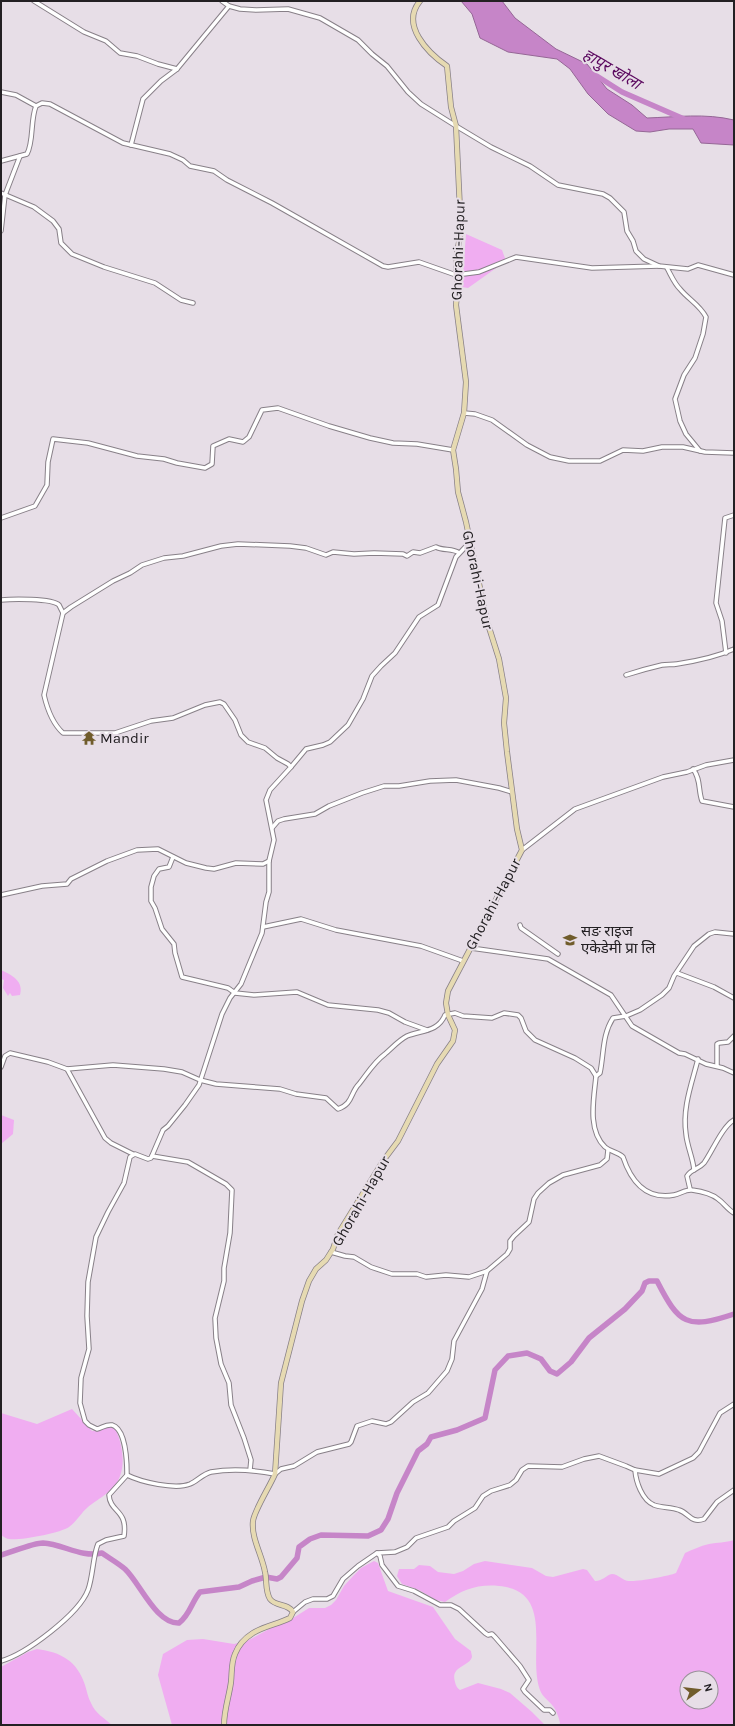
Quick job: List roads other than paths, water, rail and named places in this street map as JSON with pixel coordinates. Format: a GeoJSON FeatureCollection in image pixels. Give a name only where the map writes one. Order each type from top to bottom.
{"type":"FeatureCollection","features":[{"type":"Feature","properties":{"kind":"street"},"geometry":{"type":"LineString","coordinates":[[34,1],[84,32],[106,41],[120,53],[137,56],[177,69]]}},
{"type":"Feature","properties":{"kind":"street"},"geometry":{"type":"LineString","coordinates":[[222,1],[229,6],[256,10],[288,9],[304,12],[320,18],[358,40],[387,66],[408,92],[421,104],[456,126],[491,147],[530,166],[558,185],[603,194],[610,198],[624,212],[627,231],[633,241],[636,251],[644,259],[667,268],[688,268],[698,265],[734,275]]}},
{"type":"Feature","properties":{"kind":"street","name":"Ghorahi-Hapur"},"geometry":{"type":"LineString","coordinates":[[293,1612],[289,1607],[272,1602],[268,1597],[264,1566],[253,1528],[253,1520],[255,1512],[270,1488],[275,1474],[281,1383],[302,1301],[309,1281],[316,1269],[326,1260],[338,1234],[383,1161],[398,1141],[437,1064],[453,1041],[455,1030],[448,1015],[446,1003],[448,991],[522,850],[512,792],[504,723],[506,698],[499,660],[487,621],[458,492],[456,469],[452,450],[464,413],[466,382],[456,305],[458,284],[456,275],[457,253],[461,231],[456,126],[451,107],[448,66],[438,60],[414,30],[412,19],[420,1]]}},
{"type":"Feature","properties":{"kind":"street"},"geometry":{"type":"LineString","coordinates":[[130,145],[143,99],[161,81],[177,69],[229,6]]}},
{"type":"Feature","properties":{"kind":"street"},"geometry":{"type":"LineString","coordinates":[[1,92],[16,95],[36,106]]}},
{"type":"Feature","properties":{"kind":"street"},"geometry":{"type":"LineString","coordinates":[[1,161],[26,154],[30,147],[32,122],[36,106],[42,103],[56,106],[112,137],[130,145],[170,154],[190,166],[214,171],[226,180],[272,203],[382,266],[388,267],[419,262],[456,275],[479,272],[516,257],[592,268],[659,266]]}},
{"type":"Feature","properties":{"kind":"street"},"geometry":{"type":"LineString","coordinates":[[1,231],[3,194],[20,156]]}},
{"type":"Feature","properties":{"kind":"street"},"geometry":{"type":"LineString","coordinates":[[3,194],[34,207],[53,220],[59,229],[61,243],[72,254],[104,267],[155,283],[181,300],[193,303]]}},
{"type":"Feature","properties":{"kind":"street"},"geometry":{"type":"LineString","coordinates":[[667,268],[681,290],[700,307],[706,317],[703,334],[695,358],[684,375],[675,399],[680,421],[686,434],[700,451]]}},
{"type":"Feature","properties":{"kind":"street"},"geometry":{"type":"LineString","coordinates":[[1,518],[35,506],[47,485],[48,462],[53,439],[88,443],[137,456],[164,459],[177,464],[205,468],[212,464],[213,446],[229,439],[243,442],[249,437],[262,410],[278,408],[329,426],[370,438],[393,443],[417,444],[452,450]]}},
{"type":"Feature","properties":{"kind":"street"},"geometry":{"type":"LineString","coordinates":[[464,413],[475,414],[492,420],[527,445],[550,457],[569,461],[600,461],[623,450],[643,451],[662,447],[683,447],[700,451],[734,454]]}},
{"type":"Feature","properties":{"kind":"street"},"geometry":{"type":"LineString","coordinates":[[726,653],[722,621],[716,603],[725,518],[734,515]]}},
{"type":"Feature","properties":{"kind":"street"},"geometry":{"type":"LineString","coordinates":[[152,1156],[163,1130],[168,1126],[191,1097],[200,1080],[222,1014],[230,998],[241,984],[263,927],[266,902],[269,892],[269,861],[274,840],[266,800],[270,790],[306,749],[330,742],[348,725],[363,699],[372,676],[395,653],[419,617],[438,605],[452,567],[459,553],[470,542]]}},
{"type":"Feature","properties":{"kind":"street"},"geometry":{"type":"LineString","coordinates":[[63,613],[113,581],[130,573],[142,565],[164,558],[183,556],[230,544],[290,546],[306,548],[326,555],[333,552],[354,554],[403,554],[407,556],[413,552],[420,553],[436,547],[459,553]]}},
{"type":"Feature","properties":{"kind":"street"},"geometry":{"type":"LineString","coordinates":[[1,600],[12,599],[53,602],[59,605],[63,613],[44,695],[47,707],[62,733],[114,733],[139,724],[173,718],[205,705],[220,702],[224,704],[235,720],[242,735],[248,742],[265,748],[291,767]]}},
{"type":"Feature","properties":{"kind":"street"},"geometry":{"type":"LineString","coordinates":[[626,675],[646,668],[692,662],[726,653],[734,649]]}},
{"type":"Feature","properties":{"kind":"street"},"geometry":{"type":"LineString","coordinates":[[522,850],[575,809],[663,777],[693,770],[706,765],[734,760]]}},
{"type":"Feature","properties":{"kind":"street"},"geometry":{"type":"LineString","coordinates":[[693,770],[698,775],[700,785],[699,793],[702,801],[734,807]]}},
{"type":"Feature","properties":{"kind":"street"},"geometry":{"type":"LineString","coordinates":[[272,828],[278,821],[315,814],[329,806],[362,792],[384,786],[399,786],[430,781],[456,780],[512,792]]}},
{"type":"Feature","properties":{"kind":"street"},"geometry":{"type":"LineString","coordinates":[[1,895],[42,886],[67,884],[91,869],[137,850],[158,849],[186,863],[214,869],[236,863],[263,864],[269,861]]}},
{"type":"Feature","properties":{"kind":"street"},"geometry":{"type":"LineString","coordinates":[[173,857],[169,867],[159,869],[154,876],[151,888],[151,901],[155,908],[162,930],[174,944],[182,977],[228,988],[235,993],[254,995],[297,992],[328,1005],[378,1010],[389,1013],[405,1022],[427,1030]]}},
{"type":"Feature","properties":{"kind":"street"},"geometry":{"type":"LineString","coordinates":[[263,927],[301,919],[336,930],[421,946],[463,961]]}},
{"type":"Feature","properties":{"kind":"street"},"geometry":{"type":"LineString","coordinates":[[520,925],[521,928],[558,954]]}},
{"type":"Feature","properties":{"kind":"street"},"geometry":{"type":"LineString","coordinates":[[596,1076],[600,1073],[602,1051],[608,1025],[612,1018],[626,1016],[640,1010],[662,995],[669,988],[694,946],[709,934],[715,932],[734,934]]}},
{"type":"Feature","properties":{"kind":"street"},"geometry":{"type":"LineString","coordinates":[[471,948],[527,957],[538,956],[550,960],[611,995],[632,1026],[674,1050],[706,1064],[717,1066],[734,1073]]}},
{"type":"Feature","properties":{"kind":"street"},"geometry":{"type":"LineString","coordinates":[[550,960],[553,951]]}},
{"type":"Feature","properties":{"kind":"street"},"geometry":{"type":"LineString","coordinates":[[677,973],[714,986],[734,998]]}},
{"type":"Feature","properties":{"kind":"street"},"geometry":{"type":"LineString","coordinates":[[1,1067],[5,1056],[10,1053],[48,1062],[67,1070],[102,1066],[130,1066],[164,1069],[182,1072],[200,1080],[226,1085],[280,1089],[326,1098],[338,1109],[345,1107],[352,1099],[359,1083],[364,1079],[374,1063],[384,1054],[407,1036],[438,1026],[445,1015],[455,1013],[463,1016],[492,1018],[504,1013],[518,1015],[521,1018],[526,1031],[535,1040],[562,1054],[575,1058],[591,1068],[596,1076],[593,1122],[600,1140],[608,1150],[623,1157],[626,1169],[641,1189],[667,1196],[681,1193],[690,1189],[717,1198],[734,1213]]}},
{"type":"Feature","properties":{"kind":"street"},"geometry":{"type":"LineString","coordinates":[[717,1066],[717,1044],[728,1042],[734,1036]]}},
{"type":"Feature","properties":{"kind":"street"},"geometry":{"type":"LineString","coordinates":[[694,1170],[686,1134],[685,1118],[690,1086],[698,1060]]}},
{"type":"Feature","properties":{"kind":"street"},"geometry":{"type":"LineString","coordinates":[[67,1070],[105,1138],[111,1143],[133,1154],[149,1159],[152,1156],[188,1162],[226,1184],[232,1190],[230,1233],[224,1268],[224,1281],[215,1318],[216,1338],[221,1364],[229,1383],[231,1405],[251,1460],[250,1470]]}},
{"type":"Feature","properties":{"kind":"street"},"geometry":{"type":"LineString","coordinates":[[690,1189],[687,1176],[690,1172],[701,1167],[726,1128],[734,1120]]}},
{"type":"Feature","properties":{"kind":"street"},"geometry":{"type":"LineString","coordinates":[[331,1252],[354,1257],[371,1267],[392,1274],[417,1274],[426,1276],[439,1274],[469,1277],[486,1271],[507,1254],[510,1249],[510,1241],[529,1222],[534,1199],[538,1193],[549,1183],[563,1176],[600,1165],[607,1159],[608,1150]]}},
{"type":"Feature","properties":{"kind":"street"},"geometry":{"type":"LineString","coordinates":[[1,1661],[18,1654],[43,1638],[63,1622],[85,1598],[89,1587],[98,1544],[106,1540],[124,1536],[124,1518],[111,1503],[109,1495],[127,1475],[124,1440],[120,1431],[112,1426],[97,1429],[89,1425],[85,1421],[80,1403],[81,1378],[89,1349],[87,1316],[88,1282],[96,1237],[124,1183],[130,1157],[133,1154]]}},
{"type":"Feature","properties":{"kind":"street"},"geometry":{"type":"LineString","coordinates":[[127,1475],[136,1480],[153,1484],[178,1486],[189,1484],[211,1472],[246,1469],[275,1474],[281,1469],[294,1466],[317,1452],[349,1444],[357,1426],[372,1421],[386,1424],[391,1422],[413,1402],[428,1393],[450,1367],[454,1341],[482,1289],[486,1271]]}},
{"type":"Feature","properties":{"kind":"street"},"geometry":{"type":"LineString","coordinates":[[224,1725],[224,1713],[235,1654],[242,1642],[260,1630],[290,1618],[293,1612],[305,1602],[313,1599],[327,1599],[333,1596],[343,1580],[358,1566],[377,1553],[395,1552],[407,1547],[416,1538],[448,1527],[454,1521],[475,1508],[483,1496],[491,1491],[510,1485],[516,1480],[522,1470],[528,1466],[562,1467],[577,1461],[599,1456],[634,1470],[659,1474],[693,1458],[699,1452],[720,1413],[734,1404]]}},
{"type":"Feature","properties":{"kind":"street"},"geometry":{"type":"LineString","coordinates":[[634,1470],[639,1487],[652,1503],[680,1510],[690,1519],[704,1519],[717,1502],[734,1490]]}},
{"type":"Feature","properties":{"kind":"street"},"geometry":{"type":"LineString","coordinates":[[377,1553],[380,1556],[382,1565],[398,1586],[414,1591],[440,1605],[451,1605],[459,1609],[485,1633],[488,1635],[492,1634],[520,1666],[529,1680],[523,1689],[525,1692],[544,1710],[550,1710],[553,1713]]}},
{"type":"Feature","properties":{"kind":"waterway","name":"हापुर खोला"},"geometry":{"type":"LineString","coordinates":[[592,73],[622,92],[684,119]]}},
{"type":"Feature","properties":{"kind":"waterway"},"geometry":{"type":"LineString","coordinates":[[1,1555],[39,1543],[50,1544],[87,1554],[102,1553],[131,1575],[149,1602],[163,1617],[171,1622],[179,1623],[186,1616],[200,1592],[239,1587],[266,1577],[277,1579],[281,1577],[297,1558],[299,1547],[310,1539],[321,1535],[368,1536],[381,1530],[388,1519],[397,1493],[418,1451],[427,1444],[431,1437],[457,1430],[485,1418],[495,1370],[508,1356],[527,1353],[541,1359],[550,1371],[557,1374],[571,1362],[589,1338],[625,1309],[642,1291],[645,1283],[649,1281],[657,1281],[672,1307],[686,1320],[705,1322],[734,1314]]}},
{"type":"Feature","properties":{"kind":"place","name":"Mandir"},"geometry":{"type":"Point","coordinates":[89,738]}},
{"type":"Feature","properties":{"kind":"place","name":"सङ राइज एकेडेमी प्रा लि"},"geometry":{"type":"Point","coordinates":[570,940]}}]}
